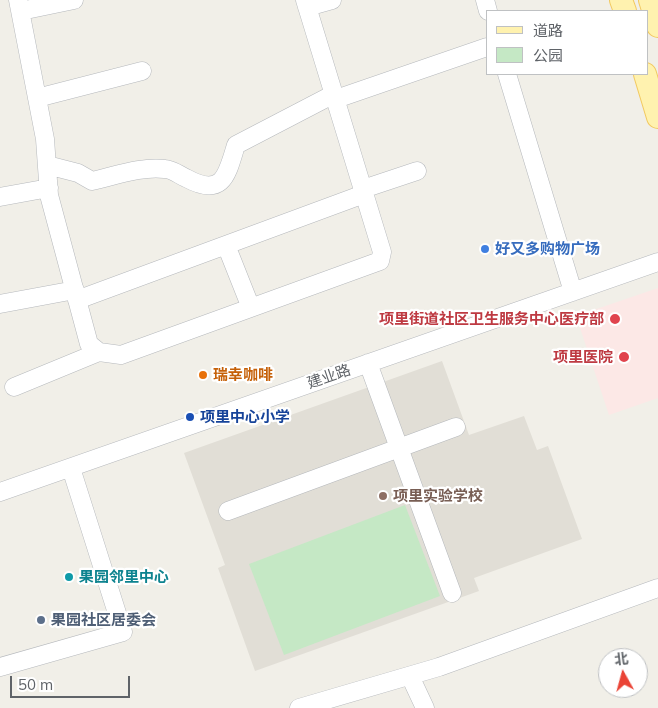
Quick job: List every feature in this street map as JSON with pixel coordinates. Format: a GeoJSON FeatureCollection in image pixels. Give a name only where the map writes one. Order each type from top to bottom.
{"type":"FeatureCollection","features":[{"type":"Feature","properties":{"kind":"main road"},"geometry":{"type":"LineString","coordinates":[[650,0],[658,26]]}},
{"type":"Feature","properties":{"kind":"main road"},"geometry":{"type":"LineString","coordinates":[[644,75],[658,117]]}},
{"type":"Feature","properties":{"kind":"street"},"geometry":{"type":"LineString","coordinates":[[74,0],[19,5],[45,139],[50,195],[89,344],[99,352]]}},
{"type":"Feature","properties":{"kind":"street"},"geometry":{"type":"LineString","coordinates":[[14,387],[99,352],[121,355],[380,261],[382,252],[306,4],[332,0]]}},
{"type":"Feature","properties":{"kind":"street"},"geometry":{"type":"LineString","coordinates":[[47,165],[78,173],[92,181],[149,168],[168,169],[199,185],[216,184],[224,179],[236,145],[335,96],[486,47]]}},
{"type":"Feature","properties":{"kind":"street"},"geometry":{"type":"LineString","coordinates":[[38,98],[142,70]]}},
{"type":"Feature","properties":{"kind":"street"},"geometry":{"type":"LineString","coordinates":[[507,75],[573,292]]}},
{"type":"Feature","properties":{"kind":"street"},"geometry":{"type":"LineString","coordinates":[[0,304],[76,295],[226,245],[417,171]]}},
{"type":"Feature","properties":{"kind":"street"},"geometry":{"type":"LineString","coordinates":[[0,198],[49,188]]}},
{"type":"Feature","properties":{"kind":"street"},"geometry":{"type":"LineString","coordinates":[[226,245],[251,308]]}},
{"type":"Feature","properties":{"kind":"street","name":"建业路"},"geometry":{"type":"LineString","coordinates":[[0,492],[658,262]]}},
{"type":"Feature","properties":{"kind":"street"},"geometry":{"type":"LineString","coordinates":[[368,364],[452,593]]}},
{"type":"Feature","properties":{"kind":"street"},"geometry":{"type":"LineString","coordinates":[[228,511],[456,427]]}},
{"type":"Feature","properties":{"kind":"street"},"geometry":{"type":"LineString","coordinates":[[0,667],[123,632],[71,468]]}},
{"type":"Feature","properties":{"kind":"street"},"geometry":{"type":"LineString","coordinates":[[299,708],[456,661],[658,588]]}},
{"type":"Feature","properties":{"kind":"street"},"geometry":{"type":"LineString","coordinates":[[410,676],[425,708]]}},
{"type":"Feature","properties":{"kind":"shaded area","name":"项里医院"},"geometry":{"type":"Polygon","coordinates":[[[658,288],[658,398],[609,415],[576,316],[658,288]]]}},
{"type":"Feature","properties":{"kind":"shaded area","name":"项里实验学校"},"geometry":{"type":"Polygon","coordinates":[[[442,361],[469,435],[524,416],[537,450],[548,446],[582,539],[474,578],[479,591],[255,671],[218,568],[225,565],[184,453],[442,361]]]}},
{"type":"Feature","properties":{"kind":"green space"},"geometry":{"type":"Polygon","coordinates":[[[405,505],[440,596],[284,655],[249,564],[405,505]]]}},
{"type":"Feature","properties":{"kind":"place","name":"好又多购物广场"},"geometry":{"type":"Point","coordinates":[485,249]}},
{"type":"Feature","properties":{"kind":"place","name":"项里街道社区卫生服务中心医疗部"},"geometry":{"type":"Point","coordinates":[615,319]}},
{"type":"Feature","properties":{"kind":"place","name":"项里医院"},"geometry":{"type":"Point","coordinates":[624,357]}},
{"type":"Feature","properties":{"kind":"place","name":"瑞幸咖啡"},"geometry":{"type":"Point","coordinates":[203,375]}},
{"type":"Feature","properties":{"kind":"place","name":"项里中心小学"},"geometry":{"type":"Point","coordinates":[190,417]}},
{"type":"Feature","properties":{"kind":"place","name":"项里实验学校"},"geometry":{"type":"Point","coordinates":[383,496]}},
{"type":"Feature","properties":{"kind":"place","name":"果园邻里中心"},"geometry":{"type":"Point","coordinates":[69,577]}},
{"type":"Feature","properties":{"kind":"place","name":"果园社区居委会"},"geometry":{"type":"Point","coordinates":[41,620]}}]}
